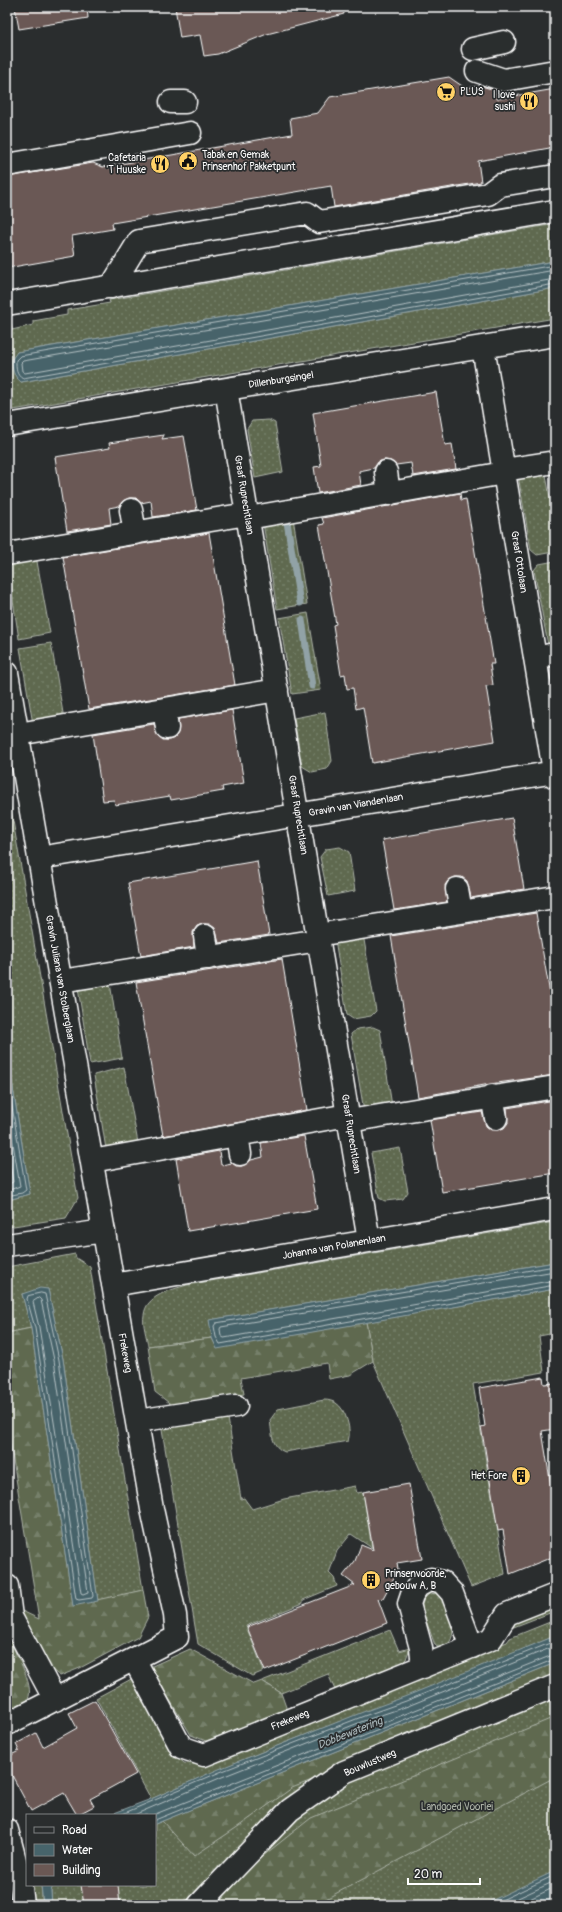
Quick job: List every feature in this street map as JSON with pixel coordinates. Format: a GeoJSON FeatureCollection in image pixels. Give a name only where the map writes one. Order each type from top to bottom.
{"type":"FeatureCollection","features":[{"type":"Feature","properties":{"kind":"street"},"geometry":{"type":"LineString","coordinates":[[473,50],[504,42]]}},
{"type":"Feature","properties":{"kind":"street"},"geometry":{"type":"LineString","coordinates":[[477,71],[504,80],[555,71]]}},
{"type":"Feature","properties":{"kind":"street"},"geometry":{"type":"LineString","coordinates":[[7,165],[190,133]]}},
{"type":"Feature","properties":{"kind":"street"},"geometry":{"type":"LineString","coordinates":[[111,286],[139,242],[307,214],[319,222],[488,194],[500,185],[555,176]]}},
{"type":"Feature","properties":{"kind":"street"},"geometry":{"type":"LineString","coordinates":[[7,304],[555,211]]}},
{"type":"Feature","properties":{"kind":"street"},"geometry":{"type":"LineString","coordinates":[[336,218],[388,240]]}},
{"type":"Feature","properties":{"kind":"street","name":"Dillenburgsingel"},"geometry":{"type":"LineString","coordinates":[[7,426],[555,335]]}},
{"type":"Feature","properties":{"kind":"street","name":"Graaf Ottolaan"},"geometry":{"type":"LineString","coordinates":[[483,347],[504,472],[545,656],[555,774]]}},
{"type":"Feature","properties":{"kind":"street","name":"Graaf Ruprechtlaan"},"geometry":{"type":"LineString","coordinates":[[226,389],[369,1241]]}},
{"type":"Feature","properties":{"kind":"street"},"geometry":{"type":"LineString","coordinates":[[7,554],[389,494],[555,462]]}},
{"type":"Feature","properties":{"kind":"street"},"geometry":{"type":"LineString","coordinates":[[386,472],[389,494]]}},
{"type":"Feature","properties":{"kind":"street"},"geometry":{"type":"LineString","coordinates":[[131,510],[135,533]]}},
{"type":"Feature","properties":{"kind":"street","name":"Gravin Juliana van Stolberglaan"},"geometry":{"type":"LineString","coordinates":[[7,673],[113,1285]]}},
{"type":"Feature","properties":{"kind":"street"},"geometry":{"type":"LineString","coordinates":[[18,734],[166,718],[277,690]]}},
{"type":"Feature","properties":{"kind":"street","name":"Gravin van Viandenlaan"},"geometry":{"type":"LineString","coordinates":[[39,858],[555,774]]}},
{"type":"Feature","properties":{"kind":"street"},"geometry":{"type":"LineString","coordinates":[[457,889],[462,912]]}},
{"type":"Feature","properties":{"kind":"street"},"geometry":{"type":"LineString","coordinates":[[60,981],[208,958],[462,912],[555,897]]}},
{"type":"Feature","properties":{"kind":"street"},"geometry":{"type":"LineString","coordinates":[[205,936],[208,958]]}},
{"type":"Feature","properties":{"kind":"street"},"geometry":{"type":"LineString","coordinates":[[92,1161],[238,1144],[348,1118],[555,1086]]}},
{"type":"Feature","properties":{"kind":"street"},"geometry":{"type":"LineString","coordinates":[[492,1096],[496,1118]]}},
{"type":"Feature","properties":{"kind":"street","name":"Johanna van Polanenlaan"},"geometry":{"type":"LineString","coordinates":[[113,1285],[555,1209]]}},
{"type":"Feature","properties":{"kind":"street"},"geometry":{"type":"LineString","coordinates":[[7,1245],[104,1231]]}},
{"type":"Feature","properties":{"kind":"street","name":"Frekeweg"},"geometry":{"type":"LineString","coordinates":[[7,1724],[177,1637],[175,1615],[152,1509],[113,1285]]}},
{"type":"Feature","properties":{"kind":"street"},"geometry":{"type":"LineString","coordinates":[[137,1421],[236,1406]]}},
{"type":"Feature","properties":{"kind":"street"},"geometry":{"type":"LineString","coordinates":[[424,1667],[421,1648],[409,1604],[412,1595],[418,1586],[431,1579],[442,1582],[452,1593],[482,1643],[507,1614],[555,1595]]}},
{"type":"Feature","properties":{"kind":"street"},"geometry":{"type":"LineString","coordinates":[[7,1586],[8,1618],[55,1700]]}},
{"type":"Feature","properties":{"kind":"street","name":"Frekeweg"},"geometry":{"type":"LineString","coordinates":[[134,1659],[181,1747],[204,1754],[482,1643]]}},
{"type":"Feature","properties":{"kind":"street","name":"Bouwlustweg"},"geometry":{"type":"LineString","coordinates":[[199,1905],[290,1810],[344,1772],[555,1686]]}},
{"type":"Feature","properties":{"kind":"street"},"geometry":{"type":"LineString","coordinates":[[7,1830],[13,1882],[23,1905]]}},
{"type":"Feature","properties":{"kind":"green space"},"geometry":{"type":"Polygon","coordinates":[[[555,224],[555,261],[17,352],[21,382],[555,288],[555,318],[7,411],[7,325],[11,324],[12,330],[33,325],[33,321],[67,315],[67,310],[110,303],[109,300],[555,224]]]}},
{"type":"Feature","properties":{"kind":"green space"},"geometry":{"type":"Polygon","coordinates":[[[269,420],[275,423],[283,472],[255,478],[247,429],[252,421],[269,420]]]}},
{"type":"Feature","properties":{"kind":"green space"},"geometry":{"type":"Polygon","coordinates":[[[545,469],[555,527],[555,550],[553,552],[537,555],[531,550],[518,475],[545,469]]]}},
{"type":"Feature","properties":{"kind":"green space"},"geometry":{"type":"Polygon","coordinates":[[[293,518],[307,604],[277,609],[263,523],[293,518]]]}},
{"type":"Feature","properties":{"kind":"green space"},"geometry":{"type":"Polygon","coordinates":[[[36,556],[50,633],[19,639],[7,562],[36,556]]]}},
{"type":"Feature","properties":{"kind":"green space"},"geometry":{"type":"Polygon","coordinates":[[[555,561],[555,644],[548,645],[534,570],[539,564],[555,561]]]}},
{"type":"Feature","properties":{"kind":"green space"},"geometry":{"type":"Polygon","coordinates":[[[308,613],[321,690],[292,694],[279,618],[308,613]]]}},
{"type":"Feature","properties":{"kind":"green space"},"geometry":{"type":"Polygon","coordinates":[[[51,643],[64,719],[33,724],[20,648],[51,643]]]}},
{"type":"Feature","properties":{"kind":"green space"},"geometry":{"type":"Polygon","coordinates":[[[325,712],[332,761],[327,769],[312,772],[302,766],[294,718],[325,712]]]}},
{"type":"Feature","properties":{"kind":"green space"},"geometry":{"type":"Polygon","coordinates":[[[7,786],[78,1198],[66,1218],[7,1227],[7,1191],[9,1200],[30,1194],[7,1051],[7,786]]]}},
{"type":"Feature","properties":{"kind":"green space"},"geometry":{"type":"Polygon","coordinates":[[[340,847],[349,852],[355,891],[328,896],[320,857],[326,849],[340,847]]]}},
{"type":"Feature","properties":{"kind":"green space"},"geometry":{"type":"Polygon","coordinates":[[[363,934],[376,1011],[371,1016],[353,1019],[347,1015],[335,939],[363,934]]]}},
{"type":"Feature","properties":{"kind":"green space"},"geometry":{"type":"Polygon","coordinates":[[[110,983],[122,1058],[90,1064],[78,988],[110,983]]]}},
{"type":"Feature","properties":{"kind":"green space"},"geometry":{"type":"Polygon","coordinates":[[[373,1027],[380,1030],[392,1106],[364,1111],[351,1034],[357,1029],[373,1027]]]}},
{"type":"Feature","properties":{"kind":"green space"},"geometry":{"type":"Polygon","coordinates":[[[124,1067],[138,1143],[106,1149],[94,1075],[124,1067]]]}},
{"type":"Feature","properties":{"kind":"green space"},"geometry":{"type":"Polygon","coordinates":[[[400,1148],[408,1192],[403,1199],[385,1201],[379,1198],[371,1153],[400,1148]]]}},
{"type":"Feature","properties":{"kind":"green space"},"geometry":{"type":"Polygon","coordinates":[[[555,1222],[555,1262],[210,1320],[212,1338],[148,1346],[144,1315],[149,1303],[160,1294],[187,1285],[555,1222]]]}},
{"type":"Feature","properties":{"kind":"green space"},"geometry":{"type":"Polygon","coordinates":[[[75,1254],[76,1258],[90,1267],[143,1590],[98,1601],[63,1359],[48,1289],[22,1294],[31,1328],[7,1333],[7,1267],[75,1254]]]}},
{"type":"Feature","properties":{"kind":"green space"},"geometry":{"type":"Polygon","coordinates":[[[555,1289],[555,1333],[539,1336],[544,1372],[473,1384],[505,1574],[471,1587],[373,1361],[366,1322],[555,1289]]]}},
{"type":"Feature","properties":{"kind":"green space"},"geometry":{"type":"Polygon","coordinates":[[[366,1322],[373,1361],[350,1375],[329,1379],[327,1363],[241,1378],[244,1394],[173,1406],[155,1392],[148,1346],[212,1338],[217,1348],[366,1322]]]}},
{"type":"Feature","properties":{"kind":"green space"},"geometry":{"type":"Polygon","coordinates":[[[31,1328],[73,1605],[143,1590],[148,1617],[138,1637],[80,1668],[60,1676],[52,1670],[41,1656],[22,1611],[39,1619],[7,1423],[7,1333],[31,1328]]]}},
{"type":"Feature","properties":{"kind":"green space"},"geometry":{"type":"Polygon","coordinates":[[[324,1400],[336,1403],[343,1410],[349,1426],[348,1441],[285,1452],[280,1450],[273,1439],[270,1420],[278,1409],[324,1400]]]}},
{"type":"Feature","properties":{"kind":"green space"},"geometry":{"type":"Polygon","coordinates":[[[227,1412],[241,1499],[244,1498],[252,1509],[284,1499],[355,1486],[357,1493],[363,1492],[372,1548],[351,1534],[337,1551],[329,1573],[334,1578],[337,1586],[303,1600],[303,1603],[246,1626],[264,1671],[252,1676],[198,1644],[161,1424],[227,1412]]]}},
{"type":"Feature","properties":{"kind":"green space"},"geometry":{"type":"Polygon","coordinates":[[[438,1593],[451,1618],[453,1632],[448,1644],[440,1649],[435,1645],[421,1607],[424,1599],[429,1594],[438,1593]]]}},
{"type":"Feature","properties":{"kind":"green space"},"geometry":{"type":"Polygon","coordinates":[[[555,1606],[555,1611],[511,1628],[513,1623],[555,1606]]]}},
{"type":"Feature","properties":{"kind":"green space"},"geometry":{"type":"Polygon","coordinates":[[[555,1620],[555,1636],[442,1683],[245,1759],[151,1799],[96,1698],[135,1677],[175,1755],[184,1763],[204,1765],[507,1642],[510,1638],[555,1620]]]}},
{"type":"Feature","properties":{"kind":"green space"},"geometry":{"type":"Polygon","coordinates":[[[390,1630],[399,1651],[410,1648],[406,1659],[401,1664],[335,1690],[328,1674],[281,1693],[262,1681],[390,1630]]]}},
{"type":"Feature","properties":{"kind":"green space"},"geometry":{"type":"Polygon","coordinates":[[[7,1639],[10,1641],[25,1672],[28,1681],[29,1697],[24,1704],[7,1714],[7,1639]]]}},
{"type":"Feature","properties":{"kind":"green space"},"geometry":{"type":"Polygon","coordinates":[[[190,1649],[254,1684],[262,1681],[281,1693],[287,1710],[206,1741],[191,1735],[150,1667],[190,1649]]]}},
{"type":"Feature","properties":{"kind":"green space","name":"Landgoed Voorlei"},"geometry":{"type":"Polygon","coordinates":[[[555,1663],[555,1905],[52,1905],[51,1891],[53,1886],[156,1886],[156,1824],[555,1663]]]}},
{"type":"Feature","properties":{"kind":"green space"},"geometry":{"type":"Polygon","coordinates":[[[555,1663],[555,1682],[292,1788],[194,1856],[162,1821],[555,1663]]]}},
{"type":"Feature","properties":{"kind":"green space"},"geometry":{"type":"Polygon","coordinates":[[[555,1717],[555,1777],[318,1903],[319,1905],[174,1905],[229,1883],[311,1818],[555,1717]]]}},
{"type":"Feature","properties":{"kind":"green space"},"geometry":{"type":"Polygon","coordinates":[[[27,1886],[41,1886],[43,1905],[29,1905],[27,1886]]]}},
{"type":"Feature","properties":{"kind":"water"},"geometry":{"type":"Polygon","coordinates":[[[555,261],[555,288],[21,382],[16,377],[13,369],[12,359],[17,352],[555,261]]]}},
{"type":"Feature","properties":{"kind":"water"},"geometry":{"type":"Polygon","coordinates":[[[7,1051],[30,1194],[8,1200],[7,1191],[7,1051]]]}},
{"type":"Feature","properties":{"kind":"water"},"geometry":{"type":"Polygon","coordinates":[[[555,1262],[555,1289],[217,1349],[212,1338],[209,1320],[555,1262]]]}},
{"type":"Feature","properties":{"kind":"water"},"geometry":{"type":"Polygon","coordinates":[[[40,1288],[48,1289],[63,1359],[98,1601],[73,1606],[31,1328],[22,1294],[40,1288]]]}},
{"type":"Feature","properties":{"kind":"water","name":"Dobbewatering"},"geometry":{"type":"Polygon","coordinates":[[[555,1636],[555,1663],[156,1824],[156,1814],[112,1814],[151,1799],[219,1769],[555,1636]]]}},
{"type":"Feature","properties":{"kind":"water"},"geometry":{"type":"Polygon","coordinates":[[[555,1871],[555,1905],[482,1905],[555,1871]]]}},
{"type":"Feature","properties":{"kind":"water"},"geometry":{"type":"Polygon","coordinates":[[[41,1886],[53,1886],[51,1891],[52,1905],[43,1905],[41,1886]]]}},
{"type":"Feature","properties":{"kind":"building"},"geometry":{"type":"Polygon","coordinates":[[[15,7],[87,7],[88,18],[19,29],[15,7]]]}},
{"type":"Feature","properties":{"kind":"building"},"geometry":{"type":"Polygon","coordinates":[[[175,7],[343,7],[344,14],[267,34],[218,54],[204,56],[200,35],[180,38],[175,7]]]}},
{"type":"Feature","properties":{"kind":"building"},"geometry":{"type":"Polygon","coordinates":[[[449,77],[465,88],[481,86],[495,90],[497,99],[555,89],[555,147],[478,161],[481,182],[334,207],[331,186],[112,223],[113,229],[72,236],[75,256],[7,268],[7,177],[93,163],[103,167],[292,134],[290,118],[318,113],[330,97],[449,77]]]}},
{"type":"Feature","properties":{"kind":"building"},"geometry":{"type":"Polygon","coordinates":[[[436,392],[445,445],[452,444],[456,469],[413,476],[411,463],[396,465],[391,461],[384,460],[378,462],[374,468],[359,471],[361,485],[318,493],[314,467],[321,466],[313,413],[436,392]]]}},
{"type":"Feature","properties":{"kind":"building"},"geometry":{"type":"Polygon","coordinates":[[[164,435],[162,439],[184,436],[197,510],[153,517],[151,501],[141,503],[136,498],[129,498],[123,501],[119,506],[109,508],[111,524],[67,531],[55,457],[110,448],[109,443],[164,435]]]}},
{"type":"Feature","properties":{"kind":"building"},"geometry":{"type":"Polygon","coordinates":[[[460,493],[461,500],[466,499],[494,664],[490,664],[493,685],[486,686],[495,741],[372,763],[363,707],[356,709],[353,688],[347,689],[345,674],[341,675],[333,625],[336,624],[319,525],[324,524],[322,518],[460,493]]]}},
{"type":"Feature","properties":{"kind":"building"},"geometry":{"type":"Polygon","coordinates":[[[209,533],[235,685],[89,709],[63,557],[209,533]]]}},
{"type":"Feature","properties":{"kind":"building"},"geometry":{"type":"Polygon","coordinates":[[[232,710],[244,783],[222,787],[223,791],[171,800],[170,796],[115,805],[114,800],[103,801],[93,734],[154,724],[158,736],[163,740],[169,740],[175,738],[178,733],[178,719],[232,710]]]}},
{"type":"Feature","properties":{"kind":"building"},"geometry":{"type":"Polygon","coordinates":[[[512,818],[524,889],[471,898],[467,881],[462,877],[455,877],[449,880],[445,885],[447,902],[394,910],[382,840],[512,818]]]}},
{"type":"Feature","properties":{"kind":"building"},"geometry":{"type":"Polygon","coordinates":[[[257,861],[269,935],[219,943],[215,928],[209,924],[203,924],[197,926],[193,932],[194,947],[141,956],[128,883],[257,861]]]}},
{"type":"Feature","properties":{"kind":"building"},"geometry":{"type":"Polygon","coordinates":[[[536,913],[555,1023],[555,1075],[490,1084],[418,1097],[391,936],[536,913]]]}},
{"type":"Feature","properties":{"kind":"building"},"geometry":{"type":"Polygon","coordinates":[[[282,959],[307,1110],[163,1136],[136,982],[282,959]]]}},
{"type":"Feature","properties":{"kind":"building"},"geometry":{"type":"Polygon","coordinates":[[[555,1100],[555,1173],[442,1192],[430,1120],[482,1112],[486,1126],[491,1130],[498,1130],[504,1128],[508,1123],[507,1108],[555,1100]]]}},
{"type":"Feature","properties":{"kind":"building"},"geometry":{"type":"Polygon","coordinates":[[[304,1136],[317,1209],[188,1231],[176,1159],[219,1151],[221,1165],[232,1163],[236,1166],[242,1166],[251,1160],[263,1157],[261,1143],[304,1136]]]}},
{"type":"Feature","properties":{"kind":"building","name":"Het Fore"},"geometry":{"type":"Polygon","coordinates":[[[543,1377],[544,1384],[555,1383],[555,1429],[542,1431],[555,1510],[555,1556],[510,1574],[503,1530],[498,1531],[481,1427],[485,1426],[479,1388],[543,1377]]]}},
{"type":"Feature","properties":{"kind":"building","name":"Prinsenvoorde, gebouw A, B"},"geometry":{"type":"Polygon","coordinates":[[[409,1484],[422,1559],[397,1563],[398,1570],[383,1598],[378,1599],[387,1623],[265,1671],[247,1627],[355,1585],[343,1576],[355,1561],[361,1545],[373,1550],[363,1492],[409,1484]]]}},
{"type":"Feature","properties":{"kind":"building"},"geometry":{"type":"Polygon","coordinates":[[[95,1700],[136,1774],[90,1799],[94,1806],[79,1814],[76,1814],[64,1793],[31,1811],[7,1766],[7,1757],[19,1751],[16,1744],[36,1733],[43,1747],[77,1728],[69,1713],[95,1700]]]}},
{"type":"Feature","properties":{"kind":"building"},"geometry":{"type":"Polygon","coordinates":[[[81,1886],[118,1886],[120,1905],[84,1905],[81,1886]]]}},
{"type":"Feature","properties":{"kind":"waterway"},"geometry":{"type":"LineString","coordinates":[[287,522],[300,603]]}},
{"type":"Feature","properties":{"kind":"waterway"},"geometry":{"type":"LineString","coordinates":[[302,620],[312,686]]}},
{"type":"Feature","properties":{"kind":"place","name":"PLUS"},"geometry":{"type":"Point","coordinates":[446,92]}},
{"type":"Feature","properties":{"kind":"place","name":"I love sushi"},"geometry":{"type":"Point","coordinates":[529,101]}},
{"type":"Feature","properties":{"kind":"place","name":"Tabak en Gemak Prinsenhof Pakketpunt"},"geometry":{"type":"Point","coordinates":[188,161]}},
{"type":"Feature","properties":{"kind":"place","name":"Cafetaria 'T Huuske"},"geometry":{"type":"Point","coordinates":[160,164]}},
{"type":"Feature","properties":{"kind":"place","name":"Het Fore"},"geometry":{"type":"Point","coordinates":[521,1476]}},
{"type":"Feature","properties":{"kind":"place","name":"Prinsenvoorde, gebouw A, B"},"geometry":{"type":"Point","coordinates":[371,1580]}}]}
